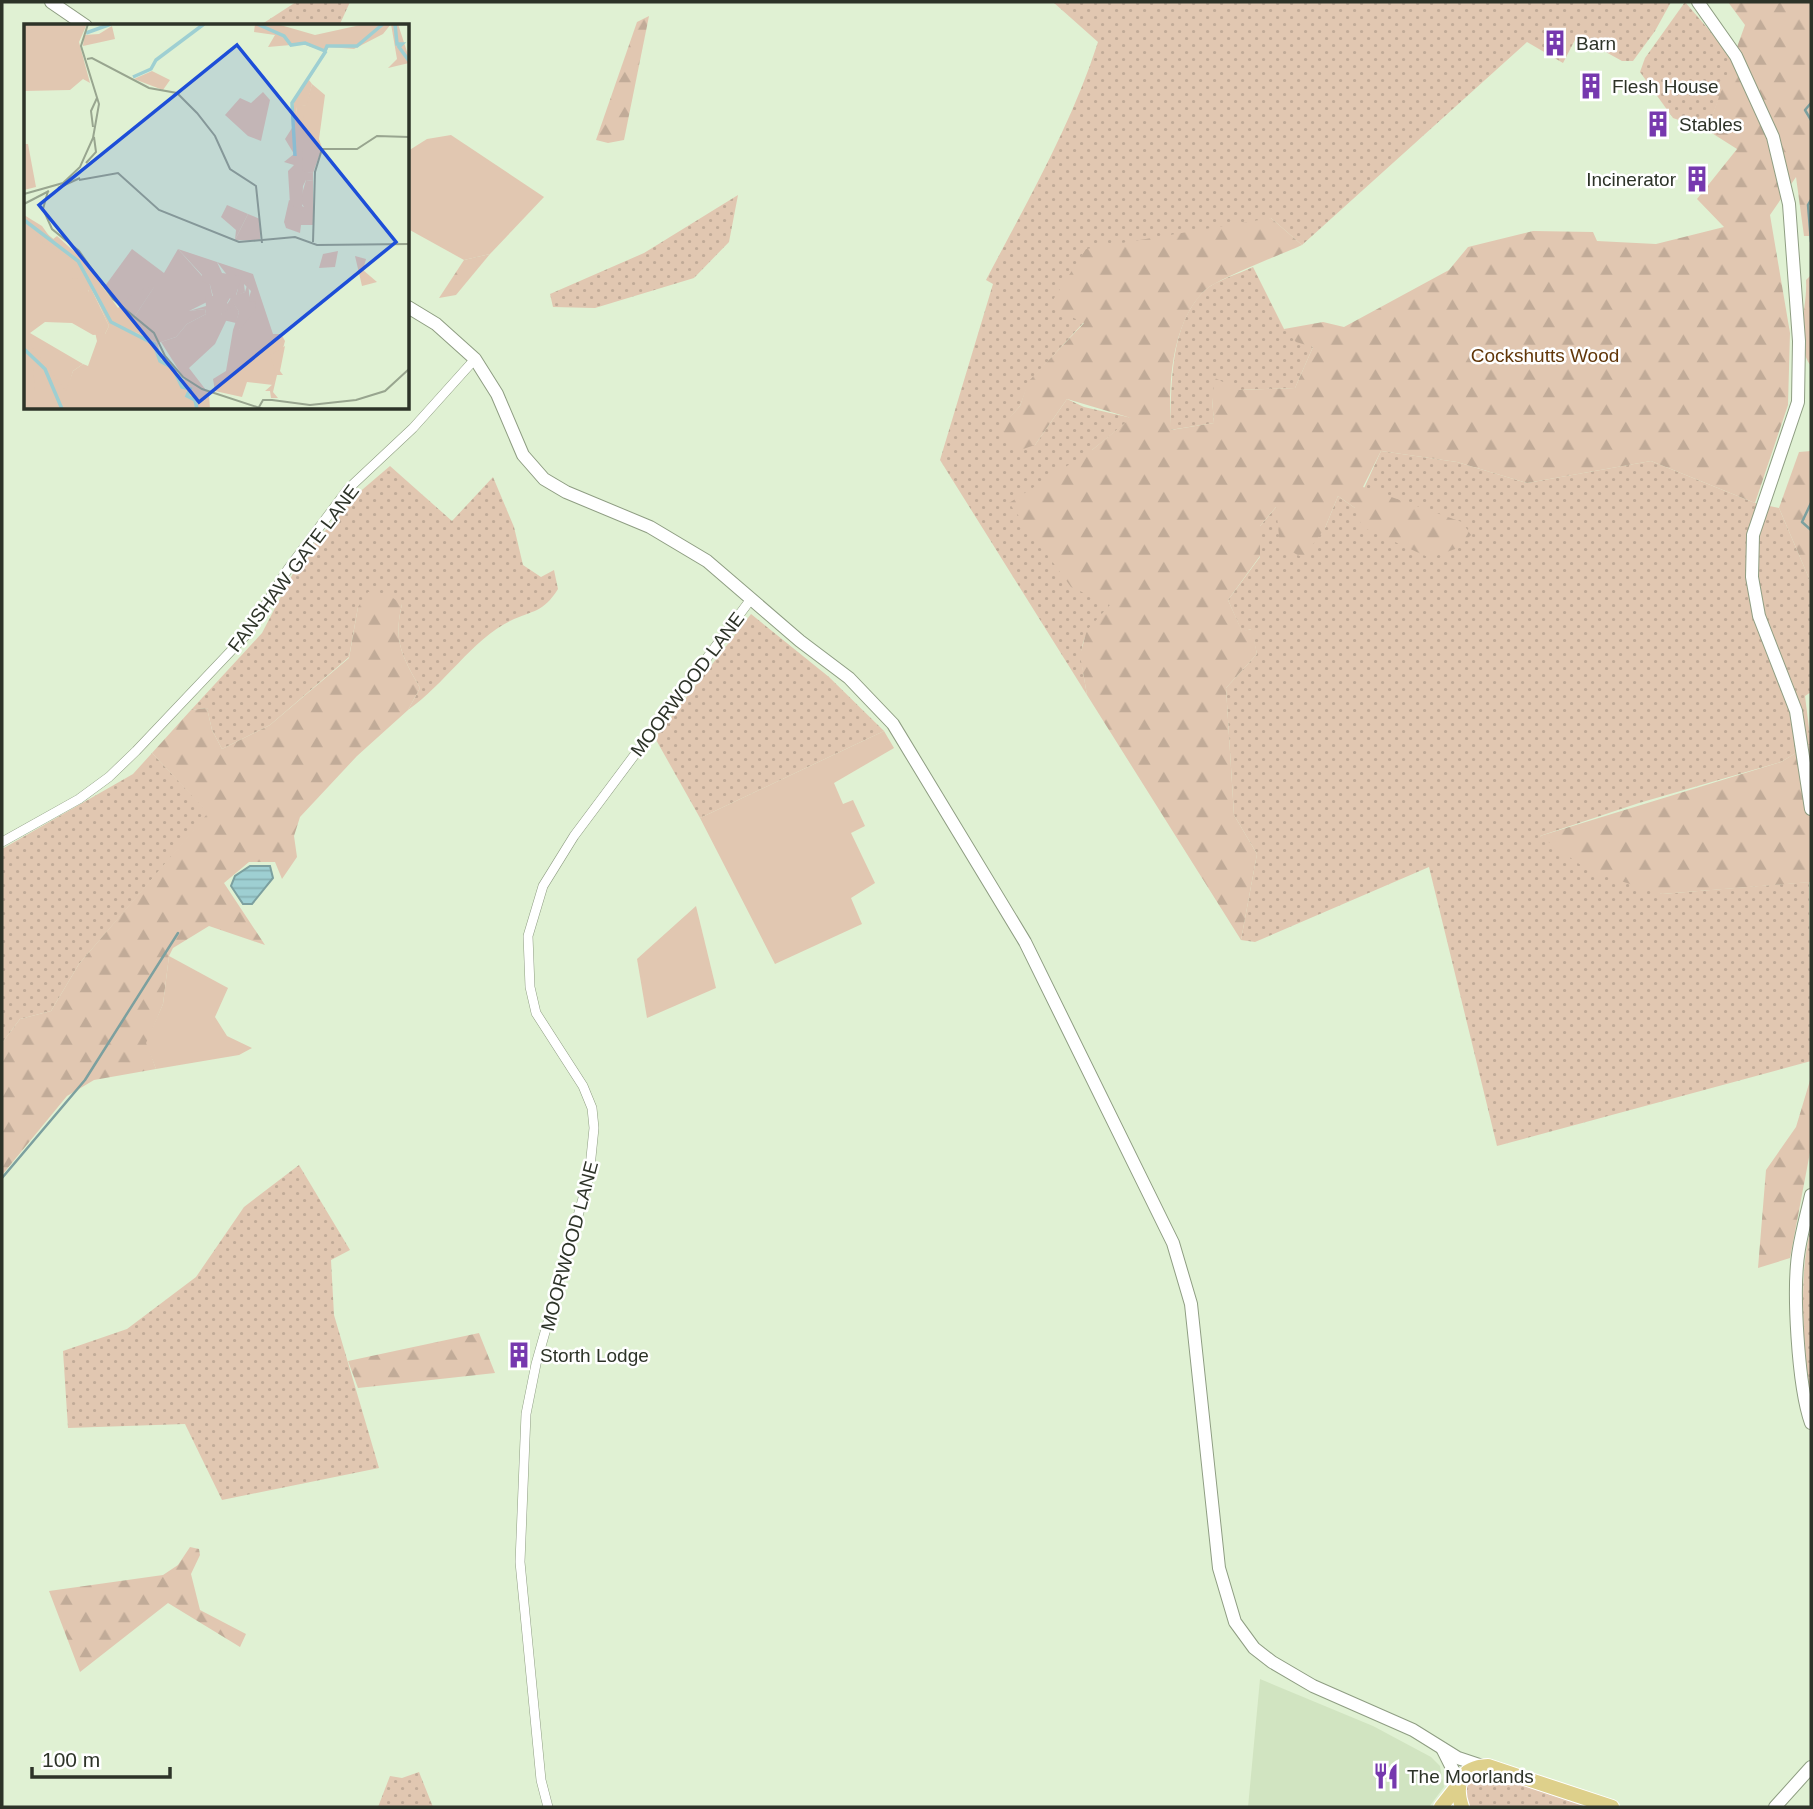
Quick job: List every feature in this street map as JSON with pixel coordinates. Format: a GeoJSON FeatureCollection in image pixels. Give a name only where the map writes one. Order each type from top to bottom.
{"type":"FeatureCollection","features":[{"type":"Feature","properties":{"kind":"main road"},"geometry":{"type":"LineString","coordinates":[[51,2],[83,24]]}},
{"type":"Feature","properties":{"kind":"main road"},"geometry":{"type":"LineString","coordinates":[[1698,2],[1736,56],[1773,138],[1789,204],[1798,318],[1798,402],[1753,535],[1752,577],[1759,616],[1796,711],[1811,809]]}},
{"type":"Feature","properties":{"kind":"main road"},"geometry":{"type":"LineString","coordinates":[[410,308],[436,324],[475,359],[497,394],[523,455],[544,480],[682,544],[849,678],[874,701],[905,742],[1025,942],[1148,1188],[1176,1252],[1191,1304],[1219,1568],[1228,1605],[1239,1629],[1254,1648],[1272,1662],[1336,1697],[1413,1730],[1440,1747],[1482,1766],[1612,1807]]}},
{"type":"Feature","properties":{"kind":"main road"},"geometry":{"type":"LineString","coordinates":[[1811,1195],[1798,1251],[1798,1286],[1799,1370],[1811,1423]]}},
{"type":"Feature","properties":{"kind":"main road"},"geometry":{"type":"LineString","coordinates":[[1440,1747],[1459,1783],[1462,1807]]}},
{"type":"Feature","properties":{"kind":"main road"},"geometry":{"type":"LineString","coordinates":[[1441,1807],[1466,1771],[1482,1766]]}},
{"type":"Feature","properties":{"kind":"main road"},"geometry":{"type":"LineString","coordinates":[[1774,1807],[1811,1767]]}},
{"type":"Feature","properties":{"kind":"street","name":"FANSHAW GATE LANE"},"geometry":{"type":"LineString","coordinates":[[2,842],[79,799],[109,777],[136,751],[247,634],[288,569],[348,489],[413,428],[475,359]]}},
{"type":"Feature","properties":{"kind":"street","name":"MOORWOOD LANE"},"geometry":{"type":"LineString","coordinates":[[548,1807],[541,1780],[522,1609],[520,1551],[525,1426],[537,1364],[589,1177],[594,1128],[592,1108],[583,1086],[536,1013],[530,987],[528,936],[544,886],[562,854],[751,599]]}},
{"type":"Feature","properties":{"kind":"shaded area"},"geometry":{"type":"Polygon","coordinates":[[[1260,1679],[1373,1726],[1431,1757],[1440,1766],[1444,1787],[1429,1807],[1248,1807],[1260,1679]]]}},
{"type":"Feature","properties":{"kind":"green space"},"geometry":{"type":"Polygon","coordinates":[[[296,2],[350,2],[340,24],[262,24],[296,2]]]}},
{"type":"Feature","properties":{"kind":"green space"},"geometry":{"type":"Polygon","coordinates":[[[1053,2],[1671,2],[1655,31],[1633,61],[1622,61],[1577,36],[1563,63],[1527,42],[1302,245],[1271,218],[1084,322],[1029,382],[1020,406],[1003,426],[1035,445],[1067,399],[1084,407],[1132,418],[1092,450],[1110,606],[1091,628],[1082,646],[1087,695],[940,460],[993,284],[986,280],[1062,134],[1098,42],[1053,2]]]}},
{"type":"Feature","properties":{"kind":"green space"},"geometry":{"type":"Polygon","coordinates":[[[1685,2],[1734,59],[1707,130],[1673,118],[1640,72],[1645,58],[1685,2]]]}},
{"type":"Feature","properties":{"kind":"green space","name":"Cockshutts Wood"},"geometry":{"type":"Polygon","coordinates":[[[1728,2],[1811,2],[1811,236],[1804,236],[1796,177],[1770,215],[1790,333],[1788,405],[1755,503],[1651,461],[1527,483],[1457,462],[1381,451],[1363,487],[1462,522],[1471,535],[1458,548],[1430,558],[1362,527],[1355,508],[1338,496],[1325,528],[1303,558],[1280,545],[1276,507],[1260,526],[1260,556],[1228,600],[1242,631],[1252,629],[1257,654],[1226,688],[1234,815],[1257,854],[1241,940],[1087,695],[1080,655],[1087,630],[1110,605],[1071,587],[1009,503],[1092,450],[1131,418],[1067,399],[1035,445],[1020,450],[1006,443],[1002,426],[1020,406],[1028,382],[1084,323],[1049,306],[1086,249],[1271,218],[1302,245],[1211,286],[1193,305],[1184,321],[1174,356],[1170,394],[1171,430],[1214,423],[1212,398],[1215,378],[1239,390],[1295,388],[1313,347],[1296,342],[1284,329],[1323,322],[1344,327],[1449,270],[1468,247],[1533,231],[1593,232],[1597,241],[1656,244],[1724,227],[1697,199],[1737,149],[1707,130],[1745,25],[1728,2]]]}},
{"type":"Feature","properties":{"kind":"green space"},"geometry":{"type":"Polygon","coordinates":[[[649,16],[624,140],[608,143],[596,140],[637,22],[649,16]]]}},
{"type":"Feature","properties":{"kind":"green space"},"geometry":{"type":"Polygon","coordinates":[[[451,135],[544,197],[490,254],[464,260],[410,230],[410,150],[427,139],[451,135]]]}},
{"type":"Feature","properties":{"kind":"green space"},"geometry":{"type":"Polygon","coordinates":[[[738,195],[729,242],[694,278],[595,308],[553,307],[550,294],[644,253],[738,195]]]}},
{"type":"Feature","properties":{"kind":"green space"},"geometry":{"type":"Polygon","coordinates":[[[490,254],[456,295],[439,298],[464,260],[490,254]]]}},
{"type":"Feature","properties":{"kind":"green space"},"geometry":{"type":"Polygon","coordinates":[[[1253,267],[1284,329],[1313,347],[1295,388],[1239,390],[1212,398],[1214,423],[1170,430],[1172,375],[1178,338],[1184,321],[1193,305],[1209,287],[1253,267]]]}},
{"type":"Feature","properties":{"kind":"green space"},"geometry":{"type":"Polygon","coordinates":[[[1811,275],[1811,366],[1803,346],[1802,324],[1806,280],[1811,275]]]}},
{"type":"Feature","properties":{"kind":"green space"},"geometry":{"type":"Polygon","coordinates":[[[1381,451],[1457,462],[1527,483],[1651,461],[1755,503],[1779,508],[1811,583],[1811,692],[1805,696],[1811,744],[1781,762],[1639,803],[1540,836],[1662,894],[1809,882],[1811,1061],[1497,1146],[1429,867],[1255,942],[1241,940],[1257,854],[1234,815],[1226,688],[1257,654],[1251,629],[1242,632],[1228,600],[1260,557],[1260,526],[1277,506],[1325,528],[1338,496],[1355,508],[1381,451]]]}},
{"type":"Feature","properties":{"kind":"green space"},"geometry":{"type":"Polygon","coordinates":[[[1811,451],[1811,583],[1779,508],[1799,452],[1811,451]]]}},
{"type":"Feature","properties":{"kind":"green space"},"geometry":{"type":"Polygon","coordinates":[[[390,466],[452,521],[493,477],[514,527],[523,565],[541,577],[554,570],[558,589],[542,607],[496,629],[408,710],[420,688],[401,648],[398,628],[402,604],[358,607],[349,657],[270,725],[222,749],[212,730],[207,708],[191,710],[262,633],[300,560],[356,495],[390,466]]]}},
{"type":"Feature","properties":{"kind":"green space"},"geometry":{"type":"Polygon","coordinates":[[[368,592],[387,594],[402,604],[398,628],[401,648],[420,688],[408,710],[357,756],[300,817],[294,836],[297,857],[282,879],[275,862],[249,862],[224,883],[265,945],[209,926],[173,948],[169,956],[163,1004],[147,1043],[156,1069],[94,1080],[67,1096],[2,1175],[2,1043],[20,1019],[51,1011],[79,964],[208,813],[152,753],[191,710],[207,708],[212,730],[222,749],[270,725],[349,658],[358,607],[368,592]]]}},
{"type":"Feature","properties":{"kind":"green space"},"geometry":{"type":"Polygon","coordinates":[[[751,614],[829,677],[884,731],[700,818],[655,738],[751,614]]]}},
{"type":"Feature","properties":{"kind":"green space"},"geometry":{"type":"Polygon","coordinates":[[[884,731],[894,748],[834,783],[843,804],[853,800],[865,826],[851,833],[875,883],[851,898],[862,924],[775,964],[700,818],[884,731]]]}},
{"type":"Feature","properties":{"kind":"green space"},"geometry":{"type":"Polygon","coordinates":[[[1811,744],[1811,882],[1662,894],[1589,871],[1540,836],[1781,762],[1811,744]]]}},
{"type":"Feature","properties":{"kind":"green space"},"geometry":{"type":"Polygon","coordinates":[[[152,753],[209,813],[79,964],[51,1011],[20,1019],[2,1043],[2,849],[133,774],[152,753]]]}},
{"type":"Feature","properties":{"kind":"green space"},"geometry":{"type":"Polygon","coordinates":[[[696,906],[716,988],[647,1018],[637,959],[696,906]]]}},
{"type":"Feature","properties":{"kind":"green space"},"geometry":{"type":"Polygon","coordinates":[[[169,956],[228,988],[215,1017],[227,1036],[252,1048],[239,1055],[156,1069],[146,1043],[163,1004],[169,956]]]}},
{"type":"Feature","properties":{"kind":"green space"},"geometry":{"type":"Polygon","coordinates":[[[1811,1077],[1811,1147],[1790,1258],[1758,1268],[1766,1170],[1796,1127],[1811,1077]]]}},
{"type":"Feature","properties":{"kind":"green space"},"geometry":{"type":"Polygon","coordinates":[[[299,1165],[350,1250],[331,1260],[334,1315],[379,1468],[222,1500],[185,1424],[68,1428],[63,1351],[127,1329],[196,1277],[244,1207],[299,1165]]]}},
{"type":"Feature","properties":{"kind":"green space"},"geometry":{"type":"Polygon","coordinates":[[[1811,1228],[1811,1399],[1803,1290],[1811,1228]]]}},
{"type":"Feature","properties":{"kind":"green space"},"geometry":{"type":"Polygon","coordinates":[[[479,1333],[495,1373],[358,1388],[348,1361],[479,1333]]]}},
{"type":"Feature","properties":{"kind":"green space"},"geometry":{"type":"Polygon","coordinates":[[[190,1547],[199,1549],[200,1555],[191,1574],[200,1610],[246,1634],[240,1647],[168,1603],[80,1672],[49,1591],[163,1575],[178,1565],[190,1547]]]}},
{"type":"Feature","properties":{"kind":"green space"},"geometry":{"type":"Polygon","coordinates":[[[419,1772],[433,1807],[378,1807],[390,1776],[402,1778],[419,1772]]]}},
{"type":"Feature","properties":{"kind":"green space"},"geometry":{"type":"Polygon","coordinates":[[[1489,1774],[1587,1807],[1469,1807],[1465,1794],[1468,1784],[1476,1777],[1489,1774]]]}},
{"type":"Feature","properties":{"kind":"water"},"geometry":{"type":"Polygon","coordinates":[[[250,866],[270,866],[273,878],[252,904],[243,904],[231,886],[235,876],[250,866]]]}},
{"type":"Feature","properties":{"kind":"waterway"},"geometry":{"type":"LineString","coordinates":[[1811,103],[1805,110],[1811,120]]}},
{"type":"Feature","properties":{"kind":"waterway"},"geometry":{"type":"LineString","coordinates":[[1811,200],[1808,205],[1811,242]]}},
{"type":"Feature","properties":{"kind":"waterway"},"geometry":{"type":"LineString","coordinates":[[1811,280],[1811,307]]}},
{"type":"Feature","properties":{"kind":"waterway"},"geometry":{"type":"LineString","coordinates":[[1811,503],[1802,522],[1811,530]]}},
{"type":"Feature","properties":{"kind":"waterway"},"geometry":{"type":"LineString","coordinates":[[2,1178],[85,1080],[178,933]]}},
{"type":"Feature","properties":{"kind":"place","name":"Barn"},"geometry":{"type":"Point","coordinates":[1555,43]}},
{"type":"Feature","properties":{"kind":"place","name":"Flesh House"},"geometry":{"type":"Point","coordinates":[1591,86]}},
{"type":"Feature","properties":{"kind":"place","name":"Stables"},"geometry":{"type":"Point","coordinates":[1658,124]}},
{"type":"Feature","properties":{"kind":"place","name":"Incinerator"},"geometry":{"type":"Point","coordinates":[1697,179]}},
{"type":"Feature","properties":{"kind":"place","name":"Storth Lodge"},"geometry":{"type":"Point","coordinates":[519,1355]}},
{"type":"Feature","properties":{"kind":"place","name":"The Moorlands"},"geometry":{"type":"Point","coordinates":[1386,1776]}}]}
